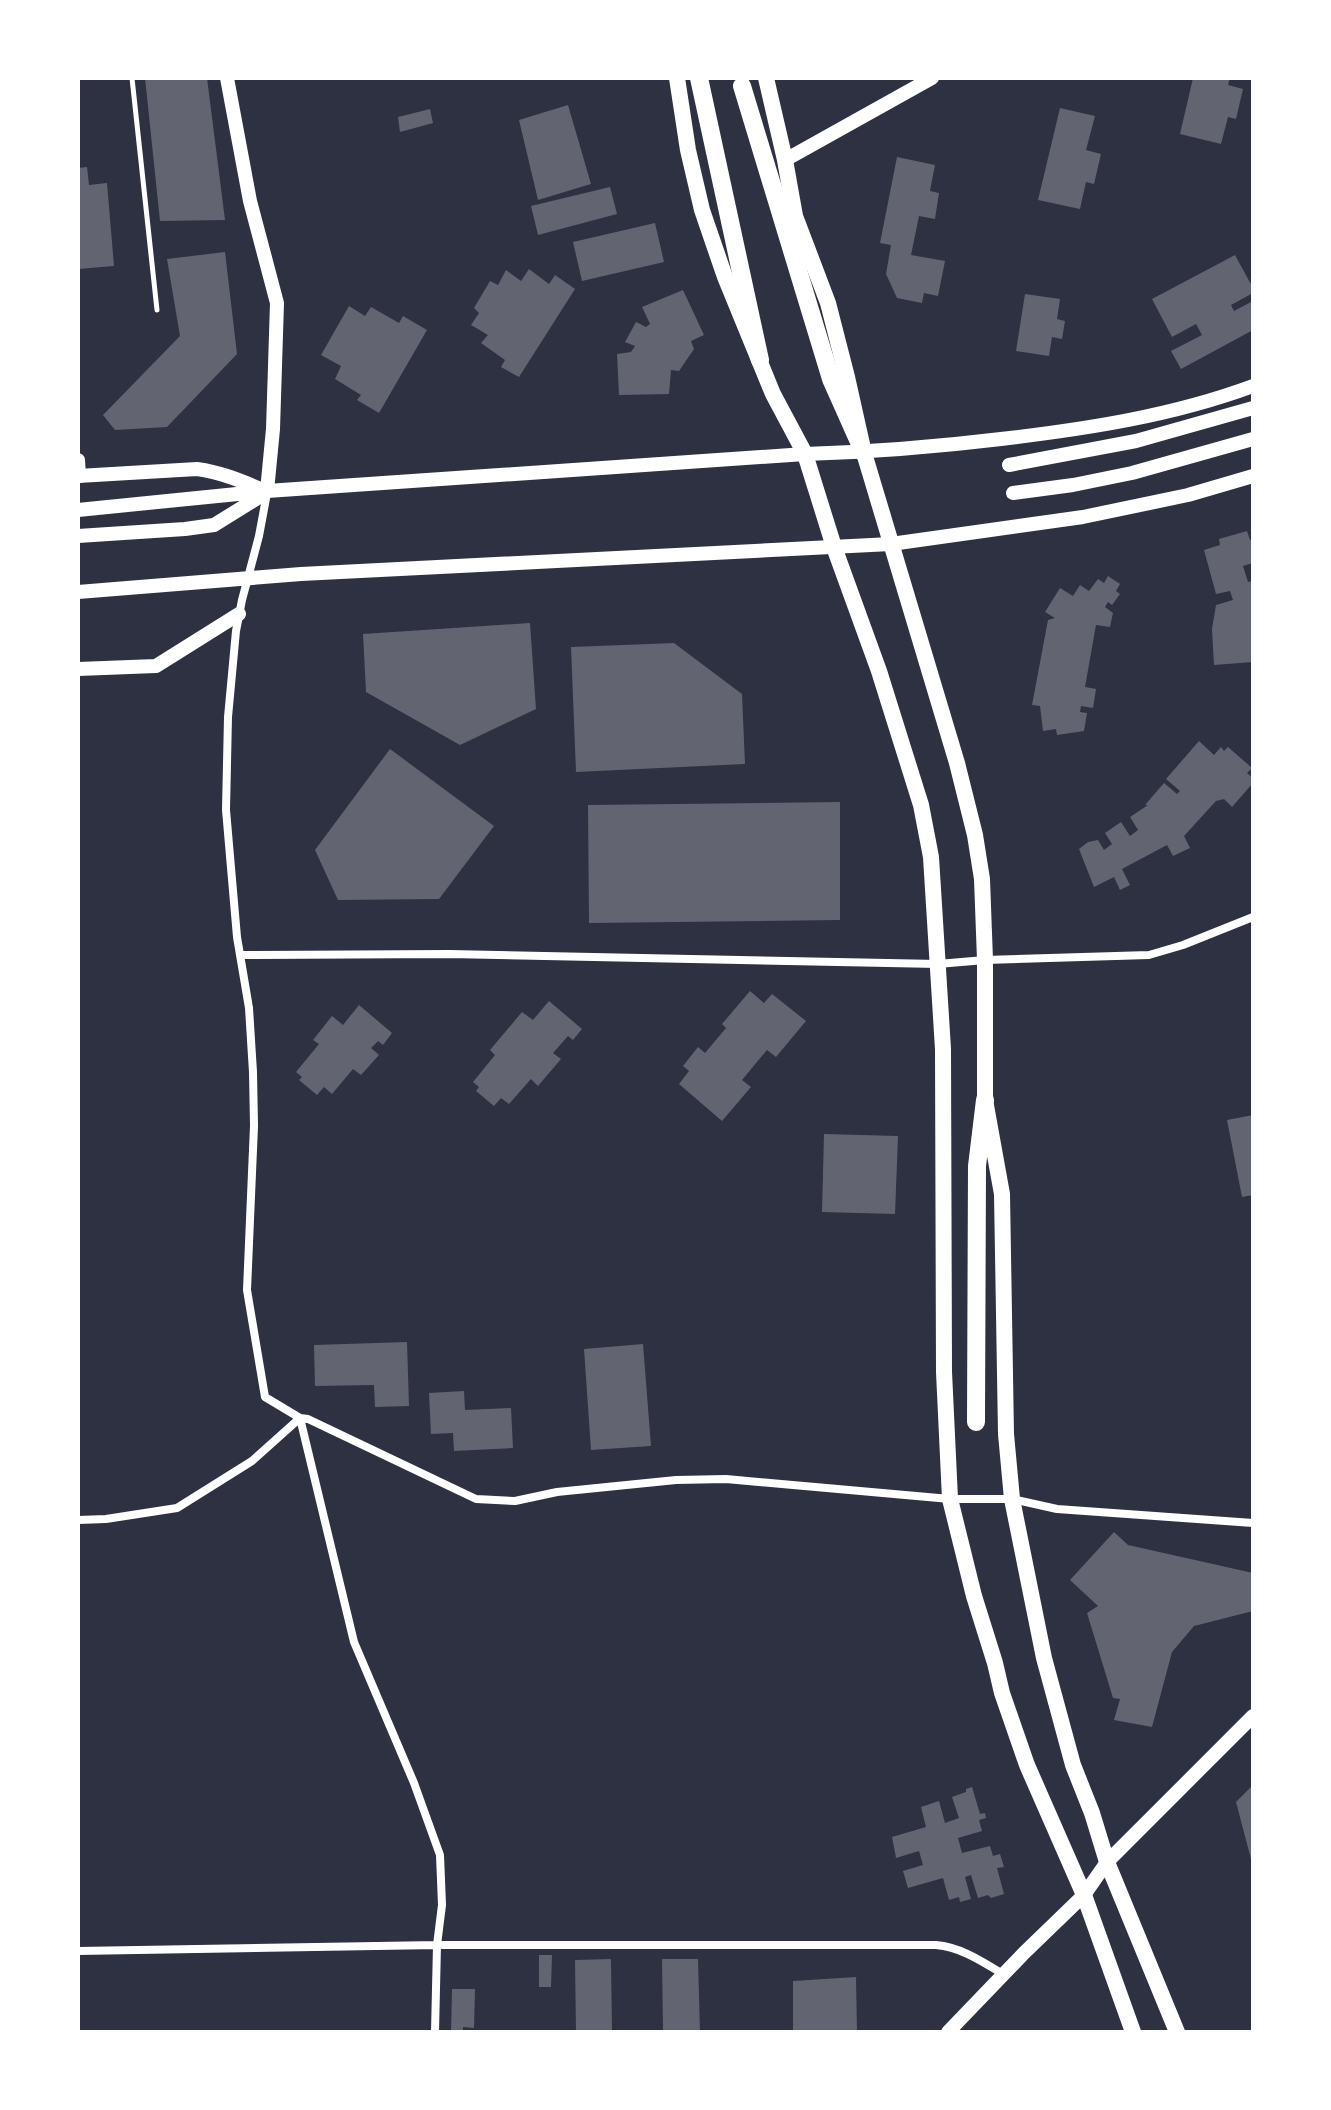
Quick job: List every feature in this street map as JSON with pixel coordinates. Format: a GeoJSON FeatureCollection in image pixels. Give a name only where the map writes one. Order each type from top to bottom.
{"type":"FeatureCollection","features":[{"type":"Feature","properties":{"kind":"highway"},"geometry":{"type":"LineString","coordinates":[[699,78],[760,360]]}},
{"type":"Feature","properties":{"kind":"highway"},"geometry":{"type":"LineString","coordinates":[[742,86],[831,379],[864,453]]}},
{"type":"Feature","properties":{"kind":"highway"},"geometry":{"type":"LineString","coordinates":[[976,1422],[977,1166],[985,1100]]}},
{"type":"Feature","properties":{"kind":"main road"},"geometry":{"type":"LineString","coordinates":[[227,78],[250,201],[277,303],[274,414],[267,491]]}},
{"type":"Feature","properties":{"kind":"main road"},"geometry":{"type":"LineString","coordinates":[[677,78],[688,150],[702,210],[725,277],[773,394],[805,454],[921,805],[931,857],[943,1049],[944,1372],[950,1499],[1002,1693],[1027,1765],[1084,1895],[1133,2032]]}},
{"type":"Feature","properties":{"kind":"main road"},"geometry":{"type":"LineString","coordinates":[[766,78],[795,216],[828,303],[864,453],[953,749],[975,835],[982,879],[985,1100],[1002,1194],[1006,1434],[1012,1499],[1048,1673],[1073,1765],[1107,1862],[1177,2032]]}},
{"type":"Feature","properties":{"kind":"main road"},"geometry":{"type":"LineString","coordinates":[[785,160],[932,78]]}},
{"type":"Feature","properties":{"kind":"main road"},"geometry":{"type":"LineString","coordinates":[[78,510],[267,491],[805,454],[864,453],[1068,431],[1153,415],[1253,386]]}},
{"type":"Feature","properties":{"kind":"main road"},"geometry":{"type":"LineString","coordinates":[[1009,465],[1136,441],[1253,408]]}},
{"type":"Feature","properties":{"kind":"main road"},"geometry":{"type":"LineString","coordinates":[[1013,493],[1132,473],[1253,439]]}},
{"type":"Feature","properties":{"kind":"main road"},"geometry":{"type":"LineString","coordinates":[[78,460],[78,476],[197,469],[267,491]]}},
{"type":"Feature","properties":{"kind":"main road"},"geometry":{"type":"LineString","coordinates":[[78,592],[317,573],[891,544],[1083,517],[1188,495],[1253,476]]}},
{"type":"Feature","properties":{"kind":"main road"},"geometry":{"type":"LineString","coordinates":[[78,536],[214,525],[267,491]]}},
{"type":"Feature","properties":{"kind":"main road"},"geometry":{"type":"LineString","coordinates":[[78,669],[156,666],[239,614]]}},
{"type":"Feature","properties":{"kind":"main road"},"geometry":{"type":"LineString","coordinates":[[948,2032],[1084,1895],[1107,1862],[1253,1716]]}},
{"type":"Feature","properties":{"kind":"street"},"geometry":{"type":"LineString","coordinates":[[267,491],[239,614],[228,717],[226,810],[237,937],[249,1008],[254,1126],[247,1290],[265,1397],[300,1418],[308,1419],[476,1499],[515,1501],[572,1490],[676,1480],[726,1479],[950,1499],[1012,1499],[1057,1509],[1253,1523]]}},
{"type":"Feature","properties":{"kind":"street"},"geometry":{"type":"LineString","coordinates":[[241,955],[450,954],[938,964],[1149,955],[1253,917]]}},
{"type":"Feature","properties":{"kind":"street"},"geometry":{"type":"LineString","coordinates":[[78,1520],[177,1508],[252,1461],[300,1418]]}},
{"type":"Feature","properties":{"kind":"street"},"geometry":{"type":"LineString","coordinates":[[300,1418],[354,1642],[414,1783],[440,1855],[442,1905],[437,1945],[435,2032]]}},
{"type":"Feature","properties":{"kind":"street"},"geometry":{"type":"LineString","coordinates":[[78,1951],[437,1945],[936,1945],[962,1952],[1003,1974]]}},
{"type":"Feature","properties":{"kind":"lane"},"geometry":{"type":"LineString","coordinates":[[132,78],[157,310]]}},
{"type":"Feature","properties":{"kind":"building"},"geometry":{"type":"Polygon","coordinates":[[[145,78],[207,78],[225,220],[160,221],[145,78]]]}},
{"type":"Feature","properties":{"kind":"building"},"geometry":{"type":"Polygon","coordinates":[[[1193,78],[1230,78],[1228,85],[1243,89],[1236,119],[1228,117],[1221,144],[1180,134],[1193,78]]]}},
{"type":"Feature","properties":{"kind":"building"},"geometry":{"type":"Polygon","coordinates":[[[568,105],[591,184],[538,200],[519,120],[568,105]]]}},
{"type":"Feature","properties":{"kind":"building"},"geometry":{"type":"Polygon","coordinates":[[[1060,108],[1095,116],[1086,150],[1101,154],[1094,184],[1086,182],[1080,209],[1038,200],[1060,108]]]}},
{"type":"Feature","properties":{"kind":"building"},"geometry":{"type":"Polygon","coordinates":[[[430,109],[433,123],[400,132],[398,117],[430,109]]]}},
{"type":"Feature","properties":{"kind":"building"},"geometry":{"type":"Polygon","coordinates":[[[897,157],[935,165],[930,191],[939,193],[935,219],[919,216],[911,255],[945,261],[938,296],[924,293],[922,303],[897,298],[886,274],[891,245],[880,243],[897,157]]]}},
{"type":"Feature","properties":{"kind":"building"},"geometry":{"type":"Polygon","coordinates":[[[87,167],[89,185],[107,183],[114,266],[78,269],[78,168],[87,167]]]}},
{"type":"Feature","properties":{"kind":"building"},"geometry":{"type":"Polygon","coordinates":[[[610,187],[617,214],[538,235],[531,206],[610,187]]]}},
{"type":"Feature","properties":{"kind":"building"},"geometry":{"type":"Polygon","coordinates":[[[655,223],[664,262],[582,281],[573,242],[655,223]]]}},
{"type":"Feature","properties":{"kind":"building"},"geometry":{"type":"Polygon","coordinates":[[[225,252],[237,354],[167,427],[115,430],[103,415],[180,336],[167,259],[225,252]]]}},
{"type":"Feature","properties":{"kind":"building"},"geometry":{"type":"Polygon","coordinates":[[[1235,255],[1253,293],[1231,305],[1234,311],[1253,301],[1253,330],[1181,369],[1171,351],[1202,335],[1196,324],[1172,337],[1152,299],[1235,255]]]}},
{"type":"Feature","properties":{"kind":"building"},"geometry":{"type":"Polygon","coordinates":[[[529,269],[549,284],[555,275],[575,289],[519,377],[501,367],[505,360],[481,343],[488,335],[471,325],[479,313],[474,308],[490,281],[498,285],[506,270],[521,281],[529,269]]]}},
{"type":"Feature","properties":{"kind":"building"},"geometry":{"type":"Polygon","coordinates":[[[683,290],[704,335],[691,341],[694,349],[679,371],[671,370],[669,394],[619,395],[617,354],[631,352],[635,346],[625,342],[636,322],[646,327],[650,324],[642,307],[683,290]]]}},
{"type":"Feature","properties":{"kind":"building"},"geometry":{"type":"Polygon","coordinates":[[[1025,294],[1060,299],[1057,319],[1065,321],[1062,339],[1052,337],[1049,356],[1016,351],[1025,294]]]}},
{"type":"Feature","properties":{"kind":"building"},"geometry":{"type":"Polygon","coordinates":[[[349,306],[365,316],[371,307],[399,323],[403,316],[427,330],[379,413],[357,400],[361,395],[335,379],[341,366],[321,355],[349,306]]]}},
{"type":"Feature","properties":{"kind":"building"},"geometry":{"type":"Polygon","coordinates":[[[1247,531],[1250,540],[1253,539],[1253,563],[1243,566],[1248,582],[1253,581],[1253,662],[1214,665],[1212,629],[1216,605],[1233,600],[1230,591],[1216,594],[1204,550],[1220,545],[1219,539],[1247,531]]]}},
{"type":"Feature","properties":{"kind":"building"},"geometry":{"type":"Polygon","coordinates":[[[1108,576],[1120,584],[1116,591],[1120,594],[1112,605],[1108,602],[1105,607],[1113,613],[1110,627],[1096,625],[1085,687],[1096,689],[1093,708],[1081,706],[1080,712],[1087,713],[1084,731],[1057,735],[1056,729],[1043,731],[1040,706],[1032,705],[1048,620],[1055,618],[1045,612],[1060,588],[1073,596],[1080,585],[1089,591],[1098,579],[1104,583],[1108,576]]]}},
{"type":"Feature","properties":{"kind":"building"},"geometry":{"type":"Polygon","coordinates":[[[530,623],[536,709],[460,745],[366,692],[363,634],[530,623]]]}},
{"type":"Feature","properties":{"kind":"building"},"geometry":{"type":"Polygon","coordinates":[[[674,643],[742,694],[745,764],[576,772],[571,647],[674,643]]]}},
{"type":"Feature","properties":{"kind":"building"},"geometry":{"type":"Polygon","coordinates":[[[1199,741],[1214,755],[1221,747],[1224,751],[1228,747],[1252,768],[1247,773],[1253,778],[1253,783],[1232,807],[1224,799],[1216,801],[1184,836],[1190,848],[1173,856],[1167,845],[1122,869],[1130,885],[1120,890],[1114,877],[1094,887],[1079,849],[1088,842],[1098,840],[1104,850],[1112,844],[1105,833],[1121,822],[1130,836],[1138,830],[1130,817],[1148,805],[1145,805],[1164,783],[1177,794],[1180,791],[1166,779],[1199,741]]]}},
{"type":"Feature","properties":{"kind":"building"},"geometry":{"type":"Polygon","coordinates":[[[390,749],[494,826],[439,899],[338,900],[315,850],[390,749]]]}},
{"type":"Feature","properties":{"kind":"building"},"geometry":{"type":"Polygon","coordinates":[[[840,802],[840,920],[589,923],[588,805],[840,802]]]}},
{"type":"Feature","properties":{"kind":"building"},"geometry":{"type":"Polygon","coordinates":[[[750,991],[764,1003],[772,994],[806,1021],[776,1057],[767,1050],[742,1080],[751,1087],[722,1121],[679,1084],[689,1071],[683,1066],[698,1047],[705,1053],[726,1028],[722,1024],[750,991]]]}},
{"type":"Feature","properties":{"kind":"building"},"geometry":{"type":"Polygon","coordinates":[[[549,1001],[582,1029],[573,1040],[568,1036],[553,1053],[561,1059],[538,1086],[531,1079],[509,1104],[501,1098],[494,1106],[476,1091],[479,1087],[473,1082],[495,1055],[490,1050],[522,1012],[533,1020],[549,1001]]]}},
{"type":"Feature","properties":{"kind":"building"},"geometry":{"type":"Polygon","coordinates":[[[359,1005],[392,1033],[383,1045],[378,1041],[371,1048],[379,1055],[361,1075],[353,1069],[332,1094],[324,1087],[317,1095],[299,1080],[302,1077],[296,1072],[319,1044],[313,1040],[332,1016],[343,1025],[359,1005]]]}},
{"type":"Feature","properties":{"kind":"building"},"geometry":{"type":"Polygon","coordinates":[[[1253,1115],[1253,1195],[1242,1197],[1227,1120],[1253,1115]]]}},
{"type":"Feature","properties":{"kind":"building"},"geometry":{"type":"Polygon","coordinates":[[[824,1134],[898,1136],[895,1214],[822,1212],[824,1134]]]}},
{"type":"Feature","properties":{"kind":"building"},"geometry":{"type":"Polygon","coordinates":[[[407,1342],[409,1406],[375,1407],[374,1385],[315,1386],[314,1345],[407,1342]]]}},
{"type":"Feature","properties":{"kind":"building"},"geometry":{"type":"Polygon","coordinates":[[[643,1344],[651,1446],[591,1450],[584,1349],[643,1344]]]}},
{"type":"Feature","properties":{"kind":"building"},"geometry":{"type":"Polygon","coordinates":[[[464,1391],[465,1410],[511,1408],[513,1448],[454,1451],[453,1433],[431,1434],[429,1393],[464,1391]]]}},
{"type":"Feature","properties":{"kind":"building"},"geometry":{"type":"Polygon","coordinates":[[[1114,1532],[1128,1545],[1253,1573],[1253,1611],[1194,1626],[1172,1652],[1152,1727],[1114,1720],[1120,1699],[1113,1698],[1087,1613],[1098,1606],[1070,1580],[1114,1532]]]}},
{"type":"Feature","properties":{"kind":"building"},"geometry":{"type":"Polygon","coordinates":[[[1253,1785],[1253,1863],[1252,1863],[1236,1802],[1253,1785]]]}},
{"type":"Feature","properties":{"kind":"building"},"geometry":{"type":"Polygon","coordinates":[[[972,1787],[980,1814],[985,1813],[986,1818],[979,1820],[982,1831],[958,1838],[962,1853],[990,1846],[993,1856],[1000,1854],[1004,1867],[997,1868],[1004,1894],[978,1898],[971,1875],[965,1877],[971,1899],[960,1902],[959,1897],[949,1900],[943,1878],[908,1888],[903,1871],[923,1865],[919,1851],[896,1858],[892,1837],[926,1827],[921,1807],[939,1801],[945,1823],[959,1818],[952,1797],[972,1787]]]}},
{"type":"Feature","properties":{"kind":"building"},"geometry":{"type":"Polygon","coordinates":[[[539,1955],[552,1955],[551,1987],[539,1987],[539,1955]]]}},
{"type":"Feature","properties":{"kind":"building"},"geometry":{"type":"Polygon","coordinates":[[[611,1959],[612,2032],[576,2032],[575,1960],[611,1959]]]}},
{"type":"Feature","properties":{"kind":"building"},"geometry":{"type":"Polygon","coordinates":[[[662,1959],[698,1959],[700,2032],[663,2032],[662,1959]]]}},
{"type":"Feature","properties":{"kind":"building"},"geometry":{"type":"Polygon","coordinates":[[[856,1977],[857,2032],[793,2032],[793,1981],[856,1977]]]}},
{"type":"Feature","properties":{"kind":"building"},"geometry":{"type":"Polygon","coordinates":[[[452,1989],[475,1989],[474,2028],[463,2027],[463,2032],[451,2032],[452,1989]]]}}]}
